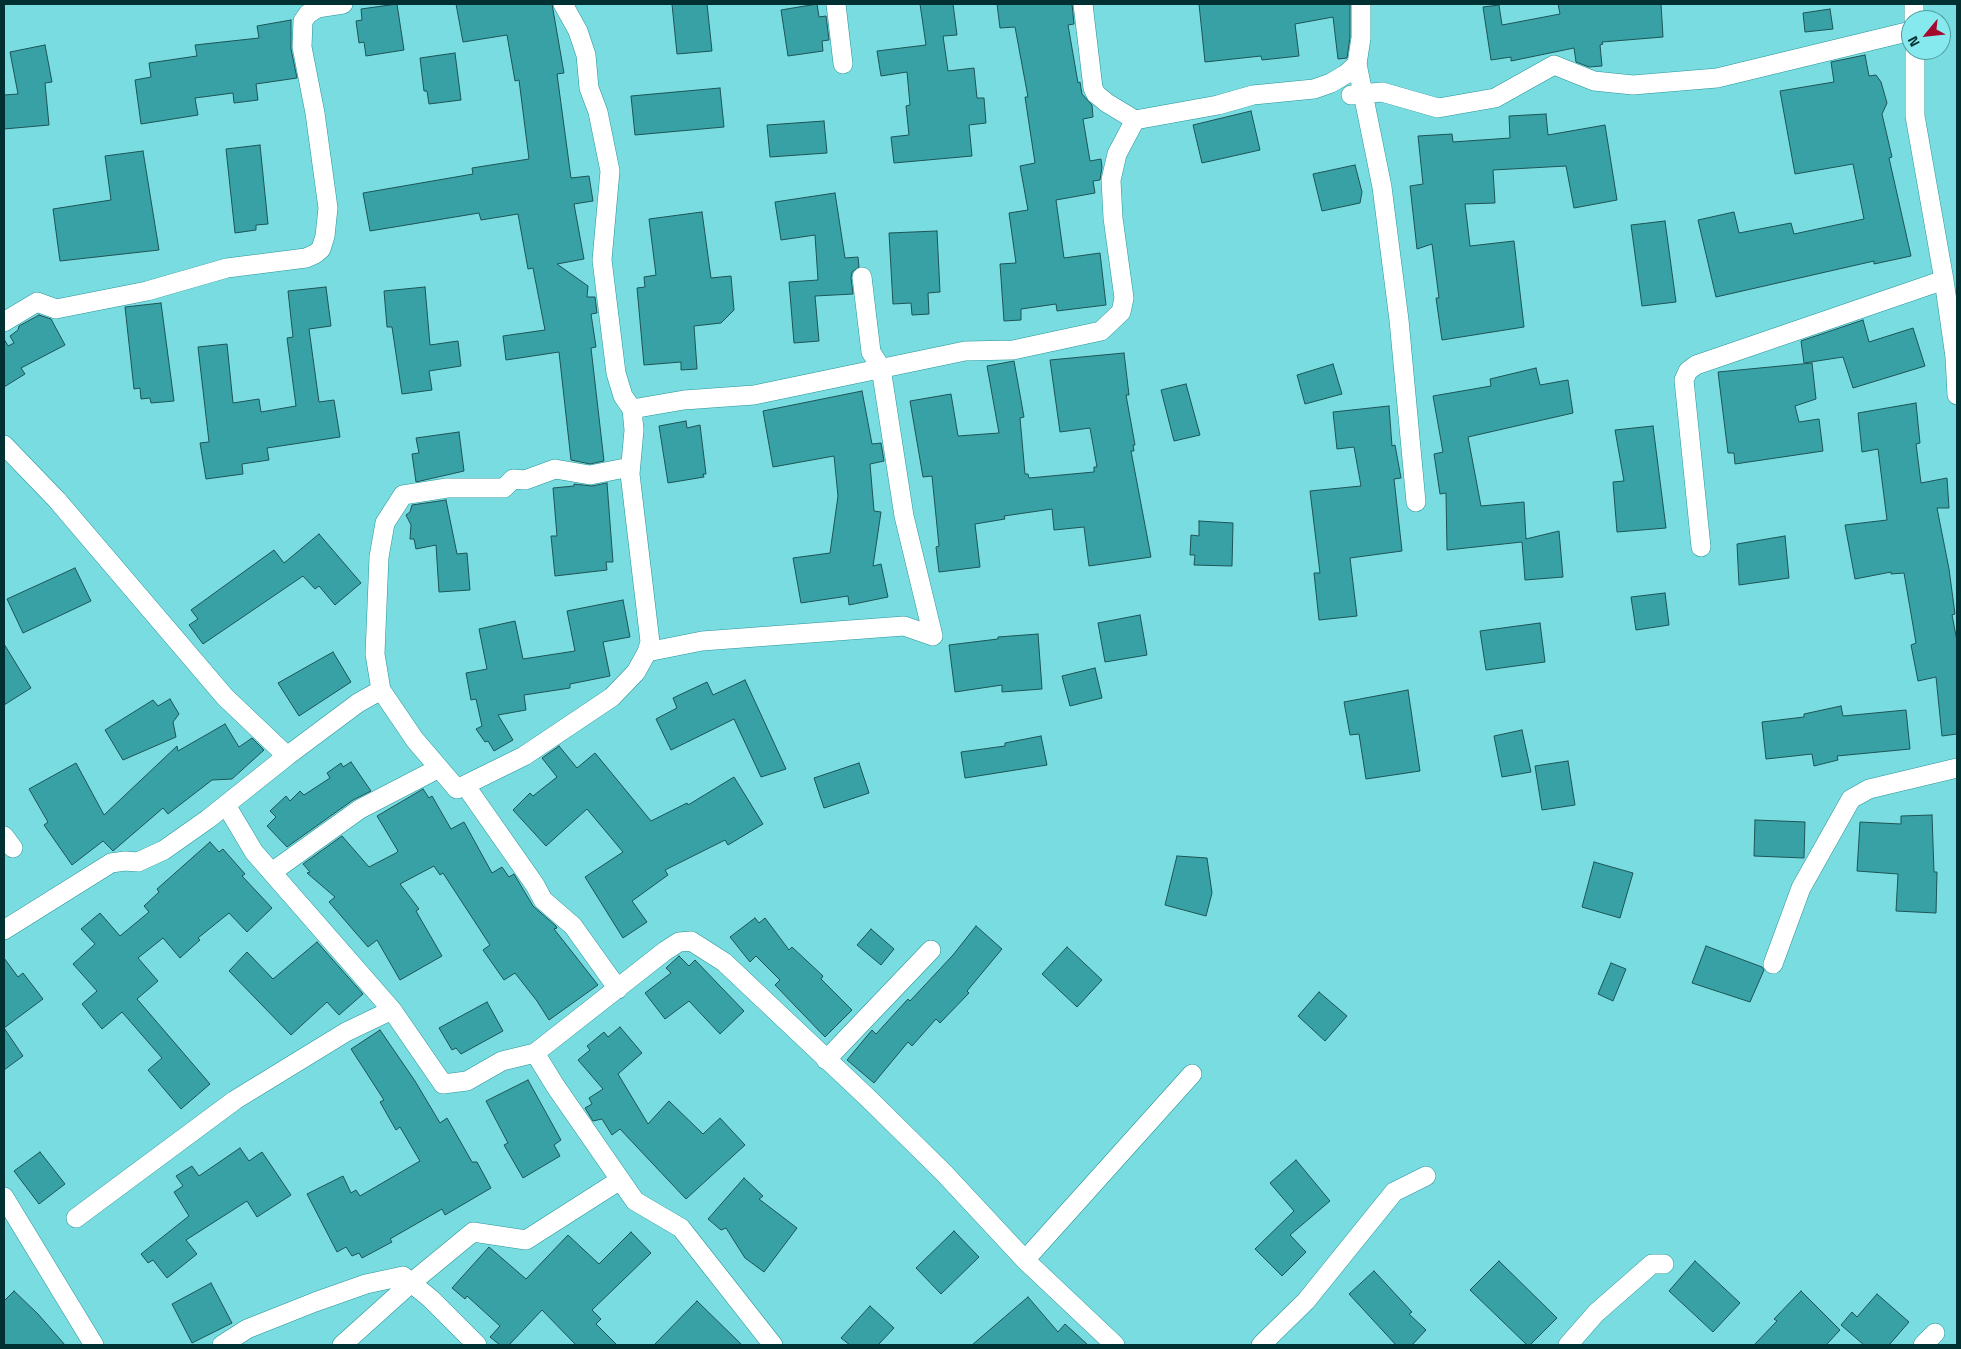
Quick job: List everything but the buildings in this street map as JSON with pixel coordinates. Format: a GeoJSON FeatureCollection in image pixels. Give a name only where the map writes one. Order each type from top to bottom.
{"type":"FeatureCollection","features":[{"type":"Feature","properties":{"kind":"street"},"geometry":{"type":"LineString","coordinates":[[4,322],[37,302],[56,309],[147,291],[227,268],[306,258],[321,249],[325,236],[328,208],[315,113],[302,47],[304,21],[308,14],[316,8],[343,4]]}},
{"type":"Feature","properties":{"kind":"street"},"geometry":{"type":"LineString","coordinates":[[562,4],[578,31],[586,55],[589,88],[598,112],[610,171],[602,260],[616,373],[623,396],[632,409],[634,430],[630,467],[650,642],[647,652],[636,672],[612,697],[524,756],[457,789],[415,740],[381,690],[375,654],[379,557],[385,523],[403,495],[447,488],[504,488],[513,479],[525,480],[555,469],[590,475],[630,467]]}},
{"type":"Feature","properties":{"kind":"street"},"geometry":{"type":"LineString","coordinates":[[836,4],[843,64]]}},
{"type":"Feature","properties":{"kind":"street"},"geometry":{"type":"LineString","coordinates":[[1082,4],[1089,70],[1093,88],[1096,94],[1107,103],[1135,120],[1218,105],[1253,95],[1314,89],[1331,84],[1357,64]]}},
{"type":"Feature","properties":{"kind":"street"},"geometry":{"type":"LineString","coordinates":[[1361,4],[1361,38],[1357,64],[1382,187],[1399,320],[1416,502]]}},
{"type":"Feature","properties":{"kind":"street"},"geometry":{"type":"LineString","coordinates":[[1351,95],[1382,92],[1438,108],[1495,98],[1554,65],[1594,81],[1633,84],[1717,78],[1901,33]]}},
{"type":"Feature","properties":{"kind":"street"},"geometry":{"type":"LineString","coordinates":[[1915,60],[1916,116],[1944,280],[1955,357],[1957,395]]}},
{"type":"Feature","properties":{"kind":"street"},"geometry":{"type":"LineString","coordinates":[[632,409],[684,400],[754,395],[965,351],[1013,350],[1101,331],[1121,312],[1124,298],[1113,218],[1111,180],[1117,154],[1135,120]]}},
{"type":"Feature","properties":{"kind":"street"},"geometry":{"type":"LineString","coordinates":[[647,652],[702,641],[904,626],[933,636],[904,516],[881,368],[871,352],[862,277]]}},
{"type":"Feature","properties":{"kind":"street"},"geometry":{"type":"LineString","coordinates":[[1700,547],[1684,380],[1688,371],[1696,365],[1944,280]]}},
{"type":"Feature","properties":{"kind":"street"},"geometry":{"type":"LineString","coordinates":[[4,445],[57,500],[213,684],[287,756]]}},
{"type":"Feature","properties":{"kind":"street"},"geometry":{"type":"LineString","coordinates":[[4,930],[111,863],[125,860],[138,862],[164,850],[226,805],[358,703],[381,690]]}},
{"type":"Feature","properties":{"kind":"street"},"geometry":{"type":"LineString","coordinates":[[272,872],[360,809],[439,768]]}},
{"type":"Feature","properties":{"kind":"street"},"geometry":{"type":"LineString","coordinates":[[1774,964],[1801,888],[1851,799],[1862,791],[1957,768]]}},
{"type":"Feature","properties":{"kind":"street"},"geometry":{"type":"LineString","coordinates":[[465,785],[535,885],[543,900],[573,926],[618,989]]}},
{"type":"Feature","properties":{"kind":"street"},"geometry":{"type":"LineString","coordinates":[[226,805],[254,852],[392,1010],[443,1084],[467,1081],[502,1062],[535,1053],[665,951],[680,942],[691,941],[724,962],[944,1173],[1025,1260],[1115,1345]]}},
{"type":"Feature","properties":{"kind":"street"},"geometry":{"type":"LineString","coordinates":[[826,1060],[931,950]]}},
{"type":"Feature","properties":{"kind":"street"},"geometry":{"type":"LineString","coordinates":[[76,1218],[235,1100],[346,1032],[392,1010]]}},
{"type":"Feature","properties":{"kind":"street"},"geometry":{"type":"LineString","coordinates":[[535,1053],[556,1087],[635,1201],[680,1228],[773,1345]]}},
{"type":"Feature","properties":{"kind":"street"},"geometry":{"type":"LineString","coordinates":[[1025,1260],[1192,1074]]}},
{"type":"Feature","properties":{"kind":"street"},"geometry":{"type":"LineString","coordinates":[[1261,1345],[1306,1301],[1394,1192],[1426,1176]]}},
{"type":"Feature","properties":{"kind":"street"},"geometry":{"type":"LineString","coordinates":[[342,1345],[411,1283],[473,1232],[526,1240],[620,1180]]}},
{"type":"Feature","properties":{"kind":"street"},"geometry":{"type":"LineString","coordinates":[[4,1197],[10,1218],[94,1345]]}},
{"type":"Feature","properties":{"kind":"street"},"geometry":{"type":"LineString","coordinates":[[1568,1345],[1596,1313],[1652,1264],[1664,1264]]}},
{"type":"Feature","properties":{"kind":"street"},"geometry":{"type":"LineString","coordinates":[[222,1345],[247,1329],[366,1284],[403,1276],[477,1345]]}}]}
